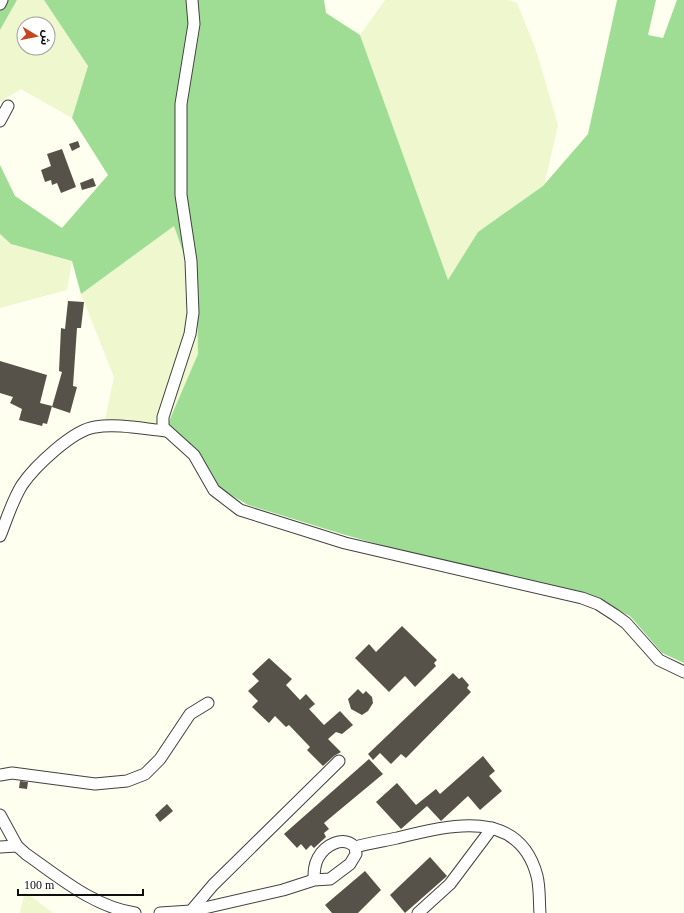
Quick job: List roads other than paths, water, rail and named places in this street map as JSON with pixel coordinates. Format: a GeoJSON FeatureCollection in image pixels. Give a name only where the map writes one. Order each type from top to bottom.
{"type":"FeatureCollection","features":[{"type":"Feature","properties":{"kind":"street"},"geometry":{"type":"LineString","coordinates":[[0,4],[2,0]]}},
{"type":"Feature","properties":{"kind":"street"},"geometry":{"type":"LineString","coordinates":[[192,0],[194,24],[181,104],[181,195],[191,260],[193,313],[190,334],[163,417],[163,427],[194,456],[214,490],[240,510],[345,543],[582,598],[598,604],[615,615],[626,623],[659,660],[684,672]]}},
{"type":"Feature","properties":{"kind":"street"},"geometry":{"type":"LineString","coordinates":[[0,121],[8,106]]}},
{"type":"Feature","properties":{"kind":"street"},"geometry":{"type":"LineString","coordinates":[[0,536],[14,499],[27,478],[67,441],[84,429],[97,426],[166,431]]}},
{"type":"Feature","properties":{"kind":"street"},"geometry":{"type":"LineString","coordinates":[[0,775],[12,773],[95,784],[127,781],[145,774],[160,759],[190,714],[208,703]]}},
{"type":"Feature","properties":{"kind":"street"},"geometry":{"type":"LineString","coordinates":[[191,911],[213,885],[339,761]]}},
{"type":"Feature","properties":{"kind":"street"},"geometry":{"type":"LineString","coordinates":[[0,816],[17,846],[92,898],[112,907],[135,913]]}},
{"type":"Feature","properties":{"kind":"street"},"geometry":{"type":"LineString","coordinates":[[314,880],[315,866],[318,859],[332,844],[346,842],[355,847],[437,828],[461,825],[492,828],[504,833],[525,850],[537,877],[540,913]]}},
{"type":"Feature","properties":{"kind":"street"},"geometry":{"type":"LineString","coordinates":[[418,913],[450,884],[492,828]]}},
{"type":"Feature","properties":{"kind":"street"},"geometry":{"type":"LineString","coordinates":[[0,847],[17,846]]}},
{"type":"Feature","properties":{"kind":"street"},"geometry":{"type":"LineString","coordinates":[[160,913],[191,911],[283,890],[314,880],[330,879],[342,871],[354,858],[355,847]]}}]}
